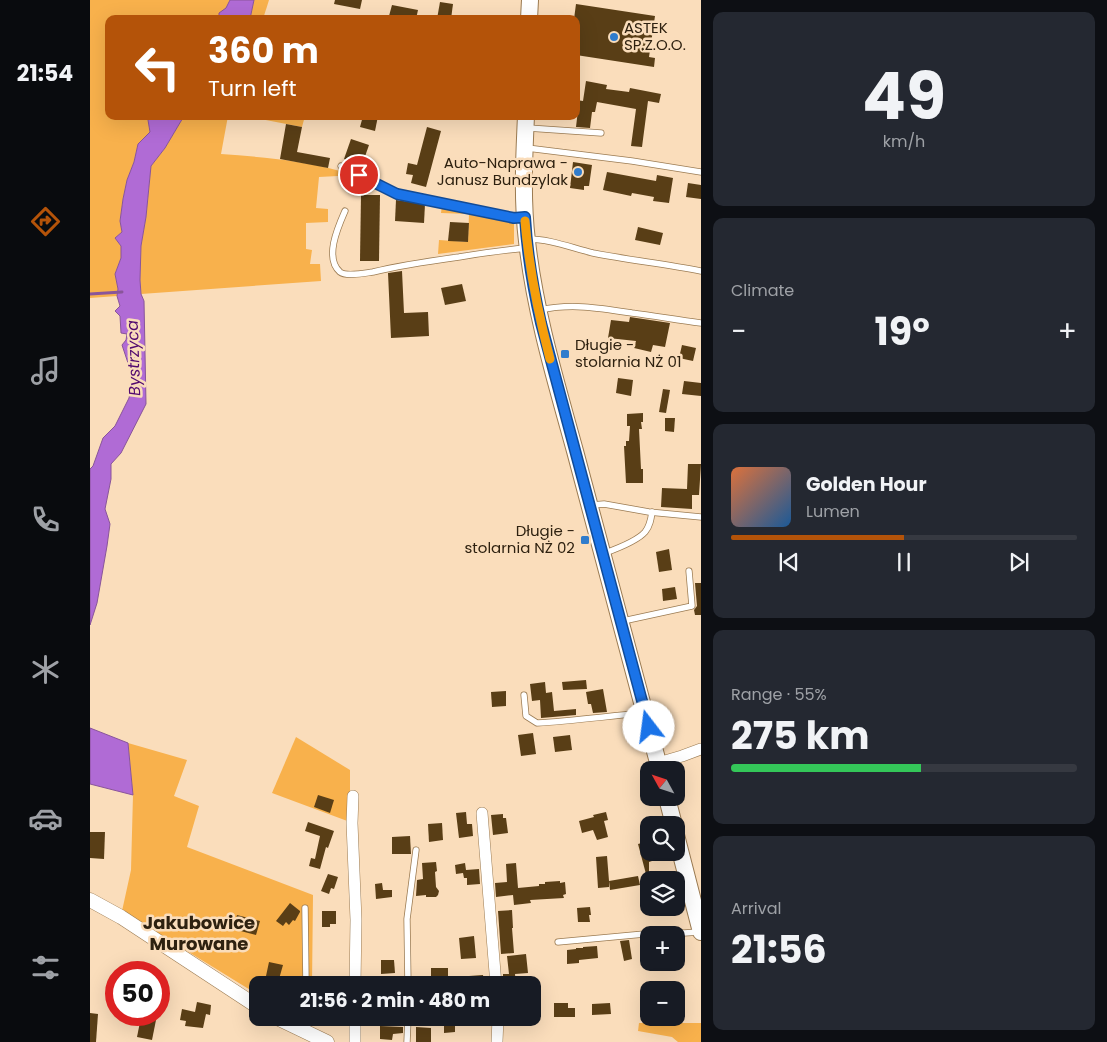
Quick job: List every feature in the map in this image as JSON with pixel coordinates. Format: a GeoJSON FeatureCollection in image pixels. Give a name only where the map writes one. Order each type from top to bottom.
{"type":"FeatureCollection","features":[{"type":"Feature","properties":{"kind":"main road"},"geometry":{"type":"LineString","coordinates":[[529,15],[530,0]]}},
{"type":"Feature","properties":{"kind":"main road"},"geometry":{"type":"LineString","coordinates":[[526,122],[525,217],[527,244],[538,310],[657,761]]}},
{"type":"Feature","properties":{"kind":"main road"},"geometry":{"type":"LineString","coordinates":[[683,861],[701,932]]}},
{"type":"Feature","properties":{"kind":"street"},"geometry":{"type":"LineString","coordinates":[[672,761],[701,749]]}},
{"type":"Feature","properties":{"kind":"street"},"geometry":{"type":"LineString","coordinates":[[353,796],[352,823],[356,920],[355,976]]}},
{"type":"Feature","properties":{"kind":"street"},"geometry":{"type":"LineString","coordinates":[[482,813],[495,976]]}},
{"type":"Feature","properties":{"kind":"street"},"geometry":{"type":"LineString","coordinates":[[90,900],[121,916],[249,1001]]}},
{"type":"Feature","properties":{"kind":"street"},"geometry":{"type":"LineString","coordinates":[[307,1026],[327,1042]]}},
{"type":"Feature","properties":{"kind":"street"},"geometry":{"type":"LineString","coordinates":[[355,1026],[355,1042]]}},
{"type":"Feature","properties":{"kind":"street"},"geometry":{"type":"LineString","coordinates":[[497,1042],[498,1026]]}},
{"type":"Feature","properties":{"kind":"lane"},"geometry":{"type":"LineString","coordinates":[[526,122],[601,133]]}},
{"type":"Feature","properties":{"kind":"lane"},"geometry":{"type":"LineString","coordinates":[[525,148],[632,161],[701,172]]}},
{"type":"Feature","properties":{"kind":"lane"},"geometry":{"type":"LineString","coordinates":[[340,166],[397,194],[514,218],[525,217]]}},
{"type":"Feature","properties":{"kind":"lane"},"geometry":{"type":"LineString","coordinates":[[345,211],[335,234],[333,253],[334,262],[342,274],[369,273],[508,249],[537,239],[594,253],[701,271]]}},
{"type":"Feature","properties":{"kind":"lane"},"geometry":{"type":"LineString","coordinates":[[538,310],[574,306],[600,308],[701,323]]}},
{"type":"Feature","properties":{"kind":"lane"},"geometry":{"type":"LineString","coordinates":[[590,506],[604,504],[652,512],[701,517]]}},
{"type":"Feature","properties":{"kind":"lane"},"geometry":{"type":"LineString","coordinates":[[603,554],[622,546],[645,532],[650,523],[652,512]]}},
{"type":"Feature","properties":{"kind":"lane"},"geometry":{"type":"LineString","coordinates":[[621,622],[692,606],[689,571]]}},
{"type":"Feature","properties":{"kind":"lane"},"geometry":{"type":"LineString","coordinates":[[524,695],[526,716],[537,723],[645,713]]}},
{"type":"Feature","properties":{"kind":"lane"},"geometry":{"type":"LineString","coordinates":[[408,976],[406,919],[416,850]]}},
{"type":"Feature","properties":{"kind":"lane"},"geometry":{"type":"LineString","coordinates":[[305,908],[306,976]]}},
{"type":"Feature","properties":{"kind":"lane"},"geometry":{"type":"LineString","coordinates":[[558,942],[666,932],[701,932]]}},
{"type":"Feature","properties":{"kind":"lane"},"geometry":{"type":"LineString","coordinates":[[407,1042],[408,1026]]}},
{"type":"Feature","properties":{"kind":"shaded area"},"geometry":{"type":"Polygon","coordinates":[[[90,0],[230,0],[222,15],[105,15],[105,120],[148,120],[150,132],[138,144],[123,199],[120,221],[122,232],[115,238],[121,246],[121,258],[115,274],[118,289],[117,296],[90,298],[90,0]]]}},
{"type":"Feature","properties":{"kind":"shaded area"},"geometry":{"type":"Polygon","coordinates":[[[254,0],[269,0],[264,15],[251,15],[254,0]]]}},
{"type":"Feature","properties":{"kind":"shaded area"},"geometry":{"type":"Polygon","coordinates":[[[182,120],[227,120],[221,154],[296,162],[340,171],[338,176],[319,177],[316,208],[328,209],[328,222],[306,223],[306,249],[312,250],[310,264],[320,264],[321,281],[141,294],[141,246],[151,166],[165,148],[182,120]]]}},
{"type":"Feature","properties":{"kind":"shaded area"},"geometry":{"type":"Polygon","coordinates":[[[266,120],[304,120],[302,127],[266,120]]]}},
{"type":"Feature","properties":{"kind":"shaded area"},"geometry":{"type":"Polygon","coordinates":[[[442,205],[514,218],[514,244],[438,254],[439,240],[468,242],[469,214],[441,213],[442,205]]]}},
{"type":"Feature","properties":{"kind":"shaded area"},"geometry":{"type":"Polygon","coordinates":[[[296,737],[350,770],[350,822],[272,793],[296,737]]]}},
{"type":"Feature","properties":{"kind":"shaded area"},"geometry":{"type":"Polygon","coordinates":[[[128,743],[187,760],[174,796],[199,806],[187,847],[313,895],[312,976],[249,976],[249,989],[122,911],[131,870],[133,795],[128,743]]]}},
{"type":"Feature","properties":{"kind":"shaded area"},"geometry":{"type":"Polygon","coordinates":[[[639,1023],[640,1026],[685,1026],[685,1023],[701,1023],[701,1042],[678,1042],[672,1037],[638,1031],[639,1023]]]}},
{"type":"Feature","properties":{"kind":"water"},"geometry":{"type":"Polygon","coordinates":[[[230,0],[254,0],[251,15],[219,15],[226,8],[230,0]]]}},
{"type":"Feature","properties":{"kind":"water","name":"Bystrzyca"},"geometry":{"type":"Polygon","coordinates":[[[148,120],[182,120],[165,148],[151,166],[141,246],[140,280],[141,294],[144,301],[146,404],[121,453],[111,464],[111,479],[105,509],[110,524],[97,603],[90,625],[90,469],[93,466],[103,438],[115,426],[129,398],[133,378],[122,345],[126,340],[127,334],[121,333],[120,316],[115,311],[120,306],[115,274],[121,258],[121,246],[115,238],[122,232],[120,221],[123,199],[138,144],[150,132],[148,120]]]}},
{"type":"Feature","properties":{"kind":"water"},"geometry":{"type":"Polygon","coordinates":[[[90,728],[128,743],[133,795],[90,784],[90,728]]]}},
{"type":"Feature","properties":{"kind":"building"},"geometry":{"type":"Polygon","coordinates":[[[335,0],[362,0],[360,9],[334,4],[335,0]]]}},
{"type":"Feature","properties":{"kind":"building"},"geometry":{"type":"Polygon","coordinates":[[[440,2],[453,4],[452,15],[438,15],[440,2]]]}},
{"type":"Feature","properties":{"kind":"building","name":"ASTEK SP.Z.O.O."},"geometry":{"type":"Polygon","coordinates":[[[576,4],[655,16],[649,57],[655,58],[654,67],[580,56],[580,15],[575,15],[576,4]]]}},
{"type":"Feature","properties":{"kind":"building"},"geometry":{"type":"Polygon","coordinates":[[[392,5],[418,10],[417,15],[389,15],[392,5]]]}},
{"type":"Feature","properties":{"kind":"building"},"geometry":{"type":"Polygon","coordinates":[[[586,81],[607,85],[606,89],[629,92],[630,88],[661,94],[659,103],[648,101],[642,147],[631,146],[636,109],[597,102],[595,112],[592,112],[590,128],[576,127],[577,120],[580,120],[580,101],[583,101],[586,81]]]}},
{"type":"Feature","properties":{"kind":"building"},"geometry":{"type":"Polygon","coordinates":[[[362,120],[377,120],[375,131],[360,127],[362,120]]]}},
{"type":"Feature","properties":{"kind":"building"},"geometry":{"type":"Polygon","coordinates":[[[286,124],[302,127],[297,152],[330,158],[328,168],[280,159],[286,124]]]}},
{"type":"Feature","properties":{"kind":"building"},"geometry":{"type":"Polygon","coordinates":[[[427,127],[441,131],[426,187],[411,183],[413,175],[406,174],[408,163],[417,165],[427,127]]]}},
{"type":"Feature","properties":{"kind":"building"},"geometry":{"type":"Polygon","coordinates":[[[351,139],[369,145],[362,165],[344,159],[351,139]]]}},
{"type":"Feature","properties":{"kind":"building"},"geometry":{"type":"Polygon","coordinates":[[[573,162],[592,165],[589,186],[584,186],[584,190],[570,188],[573,162]]]}},
{"type":"Feature","properties":{"kind":"building"},"geometry":{"type":"Polygon","coordinates":[[[607,172],[656,181],[657,175],[673,178],[669,203],[653,201],[654,197],[632,193],[631,196],[603,190],[607,172]]]}},
{"type":"Feature","properties":{"kind":"building"},"geometry":{"type":"Polygon","coordinates":[[[688,183],[701,185],[701,199],[686,197],[688,183]]]}},
{"type":"Feature","properties":{"kind":"building"},"geometry":{"type":"Polygon","coordinates":[[[361,195],[380,195],[379,261],[360,261],[361,195]]]}},
{"type":"Feature","properties":{"kind":"building"},"geometry":{"type":"Polygon","coordinates":[[[396,200],[425,204],[424,223],[395,221],[396,200]]]}},
{"type":"Feature","properties":{"kind":"building"},"geometry":{"type":"Polygon","coordinates":[[[450,222],[469,223],[468,242],[448,241],[450,222]]]}},
{"type":"Feature","properties":{"kind":"building"},"geometry":{"type":"Polygon","coordinates":[[[638,227],[663,233],[660,245],[635,240],[638,227]]]}},
{"type":"Feature","properties":{"kind":"building"},"geometry":{"type":"Polygon","coordinates":[[[402,271],[404,313],[428,312],[429,336],[391,338],[388,273],[402,271]]]}},
{"type":"Feature","properties":{"kind":"building"},"geometry":{"type":"Polygon","coordinates":[[[462,284],[466,301],[445,305],[441,288],[462,284]]]}},
{"type":"Feature","properties":{"kind":"building"},"geometry":{"type":"Polygon","coordinates":[[[630,317],[670,323],[665,347],[653,345],[651,352],[634,348],[636,341],[608,338],[611,320],[629,322],[630,317]]]}},
{"type":"Feature","properties":{"kind":"building"},"geometry":{"type":"Polygon","coordinates":[[[682,345],[696,348],[693,361],[679,358],[682,345]]]}},
{"type":"Feature","properties":{"kind":"building"},"geometry":{"type":"Polygon","coordinates":[[[618,378],[633,380],[631,396],[616,393],[618,378]]]}},
{"type":"Feature","properties":{"kind":"building"},"geometry":{"type":"Polygon","coordinates":[[[684,381],[701,383],[701,396],[682,394],[684,381]]]}},
{"type":"Feature","properties":{"kind":"building"},"geometry":{"type":"Polygon","coordinates":[[[663,389],[670,390],[666,413],[659,412],[663,389]]]}},
{"type":"Feature","properties":{"kind":"building"},"geometry":{"type":"Polygon","coordinates":[[[643,413],[642,429],[639,429],[643,483],[626,483],[624,446],[626,446],[626,441],[629,441],[630,426],[627,426],[627,414],[643,413]]]}},
{"type":"Feature","properties":{"kind":"building"},"geometry":{"type":"Polygon","coordinates":[[[665,418],[675,418],[674,432],[665,431],[665,418]]]}},
{"type":"Feature","properties":{"kind":"building"},"geometry":{"type":"Polygon","coordinates":[[[688,464],[701,464],[699,495],[692,495],[692,509],[661,507],[662,488],[687,489],[688,464]]]}},
{"type":"Feature","properties":{"kind":"building"},"geometry":{"type":"Polygon","coordinates":[[[669,549],[672,570],[659,572],[656,552],[669,549]]]}},
{"type":"Feature","properties":{"kind":"building"},"geometry":{"type":"Polygon","coordinates":[[[695,583],[701,583],[701,615],[695,615],[694,610],[697,606],[695,583]]]}},
{"type":"Feature","properties":{"kind":"building"},"geometry":{"type":"Polygon","coordinates":[[[675,587],[677,599],[663,601],[662,589],[675,587]]]}},
{"type":"Feature","properties":{"kind":"building"},"geometry":{"type":"Polygon","coordinates":[[[586,680],[587,689],[563,690],[562,682],[586,680]]]}},
{"type":"Feature","properties":{"kind":"building"},"geometry":{"type":"Polygon","coordinates":[[[545,682],[546,693],[552,692],[554,711],[576,709],[576,715],[541,718],[540,700],[532,701],[530,684],[545,682]]]}},
{"type":"Feature","properties":{"kind":"building"},"geometry":{"type":"Polygon","coordinates":[[[603,689],[607,712],[593,713],[591,704],[588,704],[586,692],[603,689]]]}},
{"type":"Feature","properties":{"kind":"building"},"geometry":{"type":"Polygon","coordinates":[[[506,691],[506,706],[492,707],[491,692],[506,691]]]}},
{"type":"Feature","properties":{"kind":"building"},"geometry":{"type":"Polygon","coordinates":[[[533,733],[536,754],[521,756],[518,735],[533,733]]]}},
{"type":"Feature","properties":{"kind":"building"},"geometry":{"type":"Polygon","coordinates":[[[570,735],[572,750],[555,752],[553,737],[570,735]]]}},
{"type":"Feature","properties":{"kind":"building"},"geometry":{"type":"Polygon","coordinates":[[[318,795],[334,800],[330,813],[314,807],[318,795]]]}},
{"type":"Feature","properties":{"kind":"building"},"geometry":{"type":"Polygon","coordinates":[[[466,812],[467,824],[472,824],[473,836],[459,838],[456,813],[466,812]]]}},
{"type":"Feature","properties":{"kind":"building"},"geometry":{"type":"Polygon","coordinates":[[[606,812],[608,820],[604,821],[608,837],[597,840],[593,830],[582,833],[579,821],[606,812]]]}},
{"type":"Feature","properties":{"kind":"building"},"geometry":{"type":"Polygon","coordinates":[[[503,814],[503,818],[506,818],[508,833],[493,835],[491,815],[503,814]]]}},
{"type":"Feature","properties":{"kind":"building"},"geometry":{"type":"Polygon","coordinates":[[[308,822],[334,831],[328,848],[326,847],[320,869],[309,866],[311,858],[315,859],[320,836],[305,831],[308,822]]]}},
{"type":"Feature","properties":{"kind":"building"},"geometry":{"type":"Polygon","coordinates":[[[442,823],[443,840],[429,842],[428,824],[442,823]]]}},
{"type":"Feature","properties":{"kind":"building"},"geometry":{"type":"Polygon","coordinates":[[[90,832],[105,832],[104,859],[90,858],[90,832]]]}},
{"type":"Feature","properties":{"kind":"building"},"geometry":{"type":"Polygon","coordinates":[[[410,836],[411,854],[392,854],[392,837],[410,836]]]}},
{"type":"Feature","properties":{"kind":"building"},"geometry":{"type":"Polygon","coordinates":[[[607,856],[609,887],[598,888],[596,857],[607,856]]]}},
{"type":"Feature","properties":{"kind":"building"},"geometry":{"type":"Polygon","coordinates":[[[643,861],[652,861],[649,862],[649,871],[645,871],[643,861]]]}},
{"type":"Feature","properties":{"kind":"building"},"geometry":{"type":"Polygon","coordinates":[[[436,862],[437,871],[435,872],[436,887],[439,891],[438,895],[436,897],[416,896],[417,880],[423,879],[422,863],[436,862]]]}},
{"type":"Feature","properties":{"kind":"building"},"geometry":{"type":"Polygon","coordinates":[[[465,863],[466,870],[479,869],[480,884],[467,885],[467,878],[464,878],[463,873],[456,874],[455,865],[465,863]]]}},
{"type":"Feature","properties":{"kind":"building"},"geometry":{"type":"Polygon","coordinates":[[[516,863],[518,888],[539,886],[539,884],[545,884],[545,882],[565,882],[566,894],[563,895],[564,898],[530,900],[531,903],[514,905],[513,895],[496,897],[495,883],[507,882],[506,864],[516,863]]]}},
{"type":"Feature","properties":{"kind":"building"},"geometry":{"type":"Polygon","coordinates":[[[328,874],[338,877],[334,889],[331,888],[329,894],[321,891],[328,874]]]}},
{"type":"Feature","properties":{"kind":"building"},"geometry":{"type":"Polygon","coordinates":[[[638,876],[640,885],[610,890],[609,881],[638,876]]]}},
{"type":"Feature","properties":{"kind":"building"},"geometry":{"type":"Polygon","coordinates":[[[382,883],[383,890],[392,890],[392,897],[376,899],[375,884],[382,883]]]}},
{"type":"Feature","properties":{"kind":"building"},"geometry":{"type":"Polygon","coordinates":[[[290,903],[300,912],[295,921],[293,920],[289,925],[286,922],[283,926],[276,921],[290,903]]]}},
{"type":"Feature","properties":{"kind":"building"},"geometry":{"type":"Polygon","coordinates":[[[590,907],[590,922],[578,922],[577,908],[590,907]]]}},
{"type":"Feature","properties":{"kind":"building"},"geometry":{"type":"Polygon","coordinates":[[[512,910],[514,953],[501,954],[498,911],[512,910]]]}},
{"type":"Feature","properties":{"kind":"building"},"geometry":{"type":"Polygon","coordinates":[[[322,911],[336,911],[336,924],[330,924],[330,927],[322,927],[322,911]]]}},
{"type":"Feature","properties":{"kind":"building"},"geometry":{"type":"Polygon","coordinates":[[[237,915],[260,921],[256,935],[233,929],[237,915]]]}},
{"type":"Feature","properties":{"kind":"building"},"geometry":{"type":"Polygon","coordinates":[[[474,936],[476,958],[461,959],[459,938],[474,936]]]}},
{"type":"Feature","properties":{"kind":"building"},"geometry":{"type":"Polygon","coordinates":[[[629,940],[632,959],[624,961],[620,941],[629,940]]]}},
{"type":"Feature","properties":{"kind":"building"},"geometry":{"type":"Polygon","coordinates":[[[597,946],[598,958],[579,960],[579,963],[567,964],[567,950],[597,946]]]}},
{"type":"Feature","properties":{"kind":"building"},"geometry":{"type":"Polygon","coordinates":[[[526,954],[528,973],[503,976],[503,974],[509,974],[507,956],[526,954]]]}},
{"type":"Feature","properties":{"kind":"building"},"geometry":{"type":"Polygon","coordinates":[[[381,960],[394,960],[395,973],[381,974],[381,960]]]}},
{"type":"Feature","properties":{"kind":"building"},"geometry":{"type":"Polygon","coordinates":[[[269,962],[283,965],[280,976],[266,976],[269,962]]]}},
{"type":"Feature","properties":{"kind":"building"},"geometry":{"type":"Polygon","coordinates":[[[431,968],[448,968],[448,976],[431,976],[431,968]]]}},
{"type":"Feature","properties":{"kind":"building"},"geometry":{"type":"Polygon","coordinates":[[[197,1002],[211,1005],[210,1015],[206,1014],[203,1028],[185,1026],[186,1021],[180,1020],[182,1009],[195,1012],[197,1002]]]}},
{"type":"Feature","properties":{"kind":"building"},"geometry":{"type":"Polygon","coordinates":[[[554,1003],[568,1003],[568,1008],[575,1008],[575,1017],[554,1017],[554,1003]]]}},
{"type":"Feature","properties":{"kind":"building"},"geometry":{"type":"Polygon","coordinates":[[[610,1003],[611,1014],[592,1015],[592,1004],[610,1003]]]}},
{"type":"Feature","properties":{"kind":"building"},"geometry":{"type":"Polygon","coordinates":[[[90,1013],[98,1014],[96,1042],[90,1042],[90,1013]]]}},
{"type":"Feature","properties":{"kind":"building"},"geometry":{"type":"Polygon","coordinates":[[[139,1026],[155,1026],[152,1040],[137,1037],[139,1026]]]}},
{"type":"Feature","properties":{"kind":"building"},"geometry":{"type":"Polygon","coordinates":[[[380,1026],[403,1027],[403,1033],[393,1034],[392,1040],[380,1039],[380,1026]]]}},
{"type":"Feature","properties":{"kind":"building"},"geometry":{"type":"Polygon","coordinates":[[[444,1026],[455,1026],[455,1032],[444,1033],[444,1026]]]}},
{"type":"Feature","properties":{"kind":"building"},"geometry":{"type":"Polygon","coordinates":[[[416,1027],[431,1028],[431,1042],[416,1042],[416,1027]]]}},
{"type":"Feature","properties":{"kind":"waterway"},"geometry":{"type":"LineString","coordinates":[[90,294],[122,292]]}},
{"type":"Feature","properties":{"kind":"slow traffic"},"geometry":{"type":"LineString","coordinates":[[525,221],[536,301],[550,359]]}},
{"type":"Feature","properties":{"kind":"place","name":"ASTEK SP.Z.O.O."},"geometry":{"type":"Point","coordinates":[614,37]}},
{"type":"Feature","properties":{"kind":"place","name":"Auto-Naprawa - Janusz Bundzylak"},"geometry":{"type":"Point","coordinates":[578,172]}},
{"type":"Feature","properties":{"kind":"place","name":"Długie - stolarnia NŻ 01"},"geometry":{"type":"Point","coordinates":[565,354]}},
{"type":"Feature","properties":{"kind":"place","name":"Długie - stolarnia NŻ 02"},"geometry":{"type":"Point","coordinates":[585,540]}},
{"type":"Feature","properties":{"kind":"district","name":"Jakubowice Murowane"},"geometry":{"type":"Point","coordinates":[199,933]}},
{"type":"Feature","properties":{"kind":"route"},"geometry":{"type":"LineString","coordinates":[[359,175],[397,194],[514,218],[525,217],[529,259],[541,323],[649,727]]}}]}
